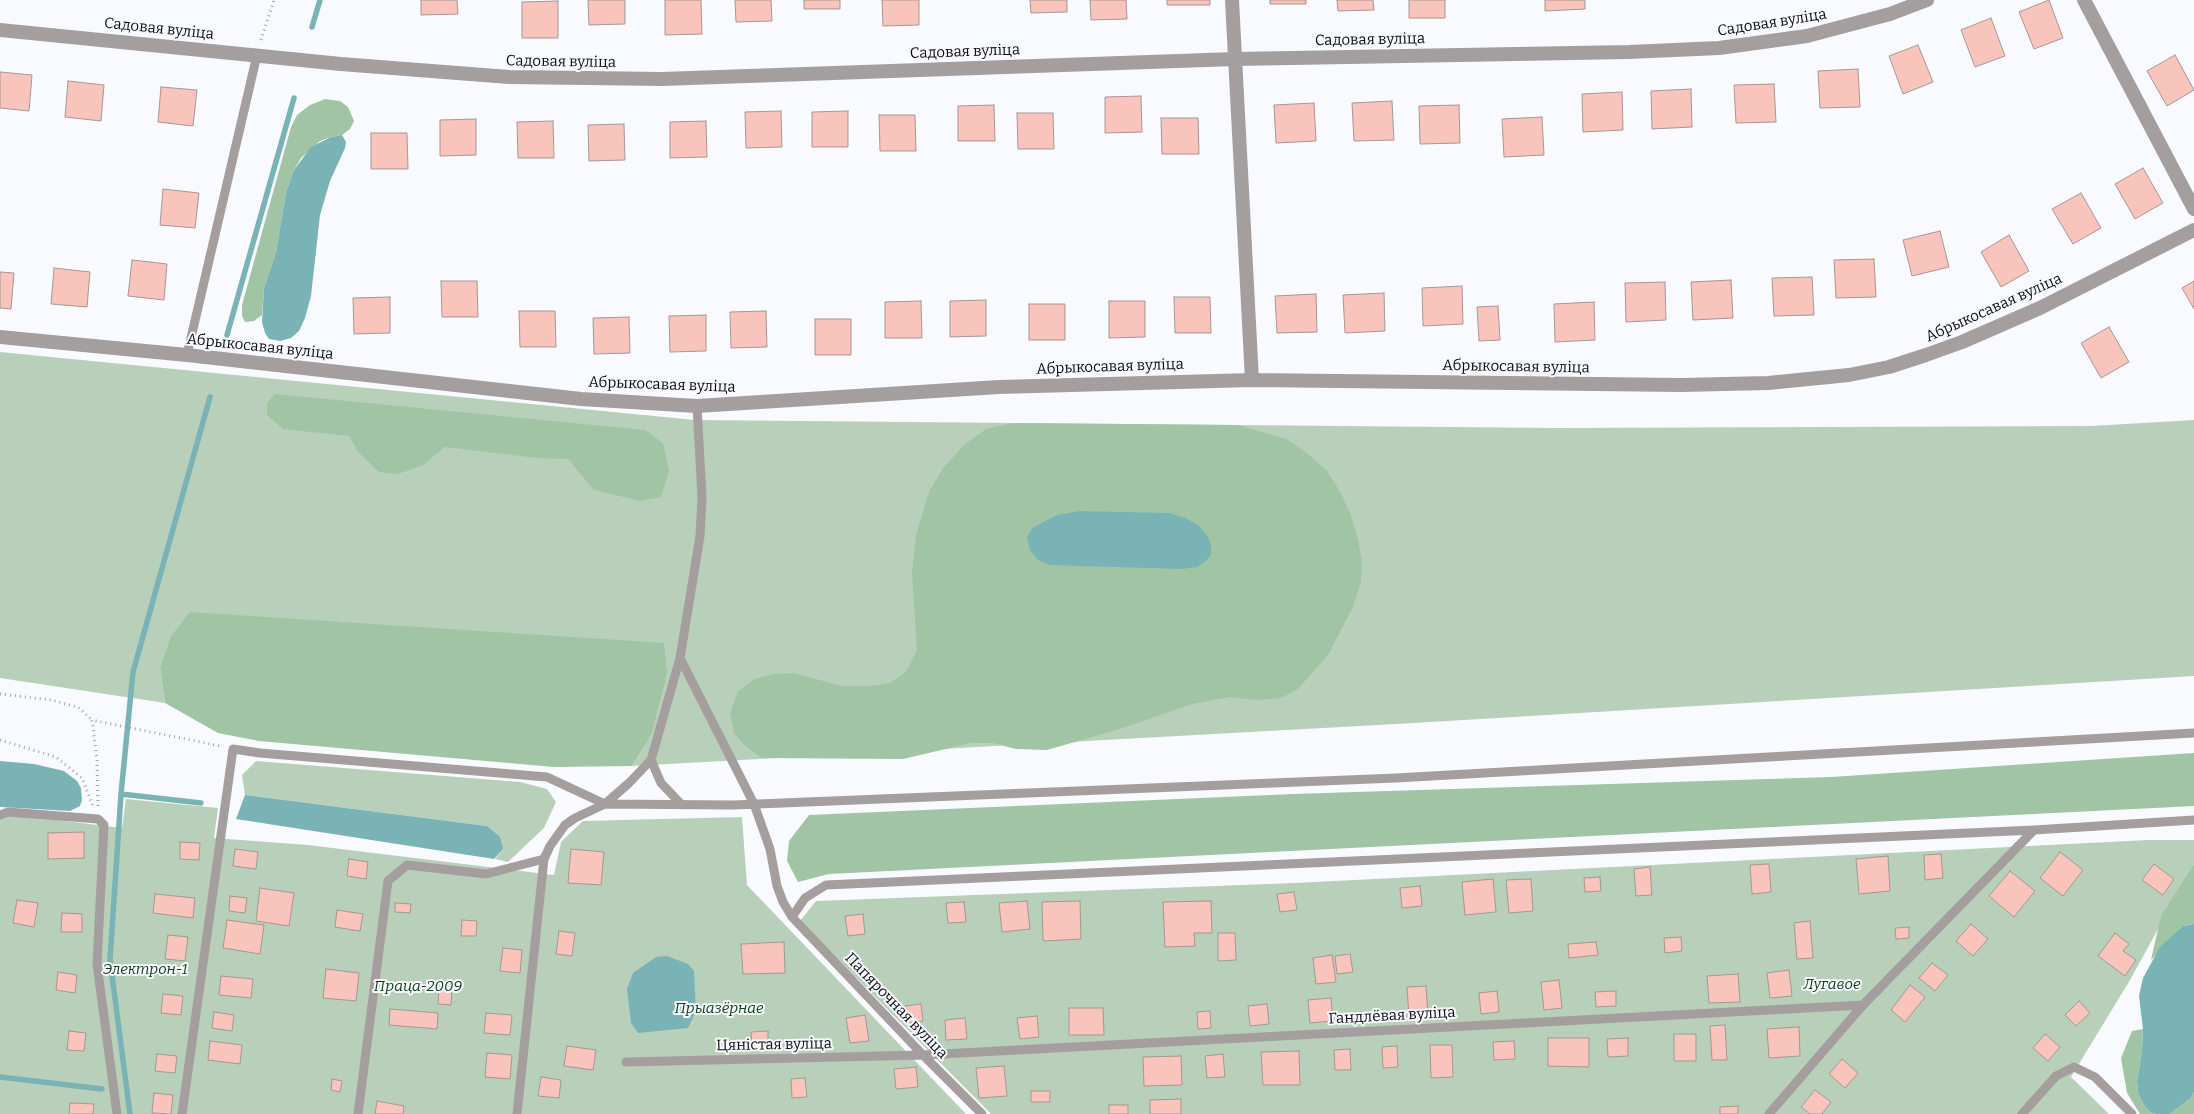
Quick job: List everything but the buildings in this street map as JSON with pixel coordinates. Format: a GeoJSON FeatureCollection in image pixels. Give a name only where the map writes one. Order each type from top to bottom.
{"type":"FeatureCollection","features":[{"type":"Feature","properties":{"kind":"street"},"geometry":{"type":"LineString","coordinates":[[1232,0],[1252,380]]}},
{"type":"Feature","properties":{"kind":"street","name":"Садовая вуліца"},"geometry":{"type":"LineString","coordinates":[[0,30],[508,78],[611,80],[1235,59],[1619,52],[1719,48],[1807,36],[1890,14],[1927,0]]}},
{"type":"Feature","properties":{"kind":"street"},"geometry":{"type":"LineString","coordinates":[[2084,0],[2194,208]]}},
{"type":"Feature","properties":{"kind":"street","name":"Абрыкосавая вуліца"},"geometry":{"type":"LineString","coordinates":[[0,337],[187,355],[581,400],[697,406],[999,387],[1252,380],[1724,385],[1811,380],[1889,367],[1962,342],[2040,308],[2194,230]]}},
{"type":"Feature","properties":{"kind":"lane"},"geometry":{"type":"LineString","coordinates":[[187,355],[257,55]]}},
{"type":"Feature","properties":{"kind":"lane"},"geometry":{"type":"LineString","coordinates":[[517,1114],[544,860],[550,846],[565,825],[575,818],[605,804],[630,783],[651,760],[680,658],[700,536],[702,498],[697,406]]}},
{"type":"Feature","properties":{"kind":"lane","name":"Папярочная вуліца"},"geometry":{"type":"LineString","coordinates":[[680,658],[754,804],[770,850],[777,886],[783,902],[792,917],[923,1055],[982,1114]]}},
{"type":"Feature","properties":{"kind":"lane"},"geometry":{"type":"LineString","coordinates":[[182,1114],[234,750],[547,777],[605,804],[682,805],[754,804],[1396,778],[2194,733]]}},
{"type":"Feature","properties":{"kind":"lane"},"geometry":{"type":"LineString","coordinates":[[651,760],[661,783],[682,805]]}},
{"type":"Feature","properties":{"kind":"lane"},"geometry":{"type":"LineString","coordinates":[[0,815],[8,812],[98,819],[104,825],[97,964],[117,1114]]}},
{"type":"Feature","properties":{"kind":"lane"},"geometry":{"type":"LineString","coordinates":[[792,917],[805,898],[826,884],[2034,830],[2194,820]]}},
{"type":"Feature","properties":{"kind":"lane"},"geometry":{"type":"LineString","coordinates":[[1769,1114],[1863,1005],[2034,830]]}},
{"type":"Feature","properties":{"kind":"lane"},"geometry":{"type":"LineString","coordinates":[[358,1114],[388,881],[407,865],[486,874],[544,860]]}},
{"type":"Feature","properties":{"kind":"lane","name":"Гандлёвая вуліца"},"geometry":{"type":"LineString","coordinates":[[923,1055],[1863,1005]]}},
{"type":"Feature","properties":{"kind":"lane","name":"Цяністая вуліца"},"geometry":{"type":"LineString","coordinates":[[626,1062],[923,1055]]}},
{"type":"Feature","properties":{"kind":"lane"},"geometry":{"type":"LineString","coordinates":[[2022,1114],[2056,1076],[2074,1067],[2095,1077],[2132,1114]]}},
{"type":"Feature","properties":{"kind":"path"},"geometry":{"type":"LineString","coordinates":[[257,55],[274,0]]}},
{"type":"Feature","properties":{"kind":"path"},"geometry":{"type":"LineString","coordinates":[[0,694],[51,700],[78,707],[92,720],[234,750]]}},
{"type":"Feature","properties":{"kind":"path"},"geometry":{"type":"LineString","coordinates":[[92,720],[97,759],[98,819]]}},
{"type":"Feature","properties":{"kind":"path"},"geometry":{"type":"LineString","coordinates":[[0,740],[56,757],[82,778],[98,819]]}},
{"type":"Feature","properties":{"kind":"green space"},"geometry":{"type":"Polygon","coordinates":[[[325,99],[340,101],[348,107],[354,121],[350,129],[342,135],[320,141],[301,158],[294,170],[286,192],[276,252],[264,288],[262,315],[254,321],[245,322],[242,316],[242,305],[291,127],[297,115],[310,105],[325,99]]]}},
{"type":"Feature","properties":{"kind":"green space"},"geometry":{"type":"Polygon","coordinates":[[[0,352],[695,420],[1557,428],[2091,426],[2194,420],[2194,676],[1414,723],[632,766],[651,736],[160,669],[165,703],[0,678],[0,352]]]}},
{"type":"Feature","properties":{"kind":"green space"},"geometry":{"type":"Polygon","coordinates":[[[275,394],[645,430],[663,443],[669,471],[661,497],[640,501],[594,490],[568,459],[537,458],[445,447],[423,465],[398,474],[379,472],[358,452],[349,436],[283,429],[267,415],[267,403],[275,394]]]}},
{"type":"Feature","properties":{"kind":"green space"},"geometry":{"type":"Polygon","coordinates":[[[1012,423],[1238,425],[1286,439],[1307,453],[1327,471],[1339,490],[1350,513],[1358,539],[1362,562],[1361,583],[1352,609],[1328,655],[1298,689],[1281,698],[1256,700],[1230,697],[1192,704],[1120,729],[1047,750],[1016,749],[993,743],[971,743],[903,759],[762,758],[744,745],[734,733],[730,713],[738,691],[755,679],[773,674],[794,673],[842,686],[870,686],[890,683],[906,672],[917,650],[912,572],[916,535],[929,492],[943,468],[965,444],[986,429],[1012,423]]]}},
{"type":"Feature","properties":{"kind":"green space"},"geometry":{"type":"Polygon","coordinates":[[[190,612],[664,643],[667,674],[651,736],[632,766],[554,767],[259,741],[218,733],[165,703],[160,669],[171,636],[190,612]]]}},
{"type":"Feature","properties":{"kind":"green space"},"geometry":{"type":"Polygon","coordinates":[[[2194,753],[2194,806],[829,874],[798,882],[787,861],[789,841],[809,815],[1293,794],[1831,777],[2194,753]]]}},
{"type":"Feature","properties":{"kind":"green space"},"geometry":{"type":"Polygon","coordinates":[[[256,761],[520,782],[547,789],[556,802],[544,828],[508,862],[495,859],[503,849],[487,826],[245,795],[242,775],[256,761]]]}},
{"type":"Feature","properties":{"kind":"green space"},"geometry":{"type":"Polygon","coordinates":[[[126,799],[218,808],[214,838],[308,845],[554,875],[561,842],[583,821],[742,817],[747,885],[966,1114],[0,1114],[0,813],[122,828],[126,799]]]}},
{"type":"Feature","properties":{"kind":"green space","name":"Лугавое"},"geometry":{"type":"Polygon","coordinates":[[[2148,840],[2194,840],[2194,864],[2130,980],[2071,1077],[2109,1114],[991,1114],[800,921],[816,901],[1295,883],[2148,840]]]}},
{"type":"Feature","properties":{"kind":"green space"},"geometry":{"type":"Polygon","coordinates":[[[2194,864],[2194,924],[2183,926],[2151,960],[2161,916],[2194,864]]]}},
{"type":"Feature","properties":{"kind":"green space"},"geometry":{"type":"Polygon","coordinates":[[[2143,1029],[2137,1082],[2138,1093],[2143,1104],[2150,1112],[2156,1114],[2140,1114],[2127,1093],[2121,1058],[2132,1031],[2143,1029]]]}},
{"type":"Feature","properties":{"kind":"green space"},"geometry":{"type":"Polygon","coordinates":[[[2194,1092],[2194,1114],[2170,1114],[2191,1098],[2194,1092]]]}},
{"type":"Feature","properties":{"kind":"water"},"geometry":{"type":"Polygon","coordinates":[[[342,135],[346,142],[345,148],[330,181],[320,215],[311,296],[305,318],[299,331],[291,338],[280,341],[269,339],[262,322],[264,288],[276,252],[286,192],[294,170],[311,147],[331,137],[342,135]]]}},
{"type":"Feature","properties":{"kind":"water"},"geometry":{"type":"Polygon","coordinates":[[[1080,511],[1169,513],[1185,518],[1198,525],[1207,535],[1211,545],[1211,555],[1197,567],[1182,569],[1049,565],[1038,560],[1030,550],[1027,538],[1032,528],[1057,515],[1080,511]]]}},
{"type":"Feature","properties":{"kind":"water"},"geometry":{"type":"Polygon","coordinates":[[[0,761],[34,764],[64,771],[77,781],[81,788],[82,800],[80,806],[70,811],[0,807],[0,761]]]}},
{"type":"Feature","properties":{"kind":"water"},"geometry":{"type":"Polygon","coordinates":[[[245,795],[487,826],[500,837],[503,849],[494,859],[236,819],[245,795]]]}},
{"type":"Feature","properties":{"kind":"water"},"geometry":{"type":"Polygon","coordinates":[[[2194,924],[2194,1092],[2191,1098],[2170,1114],[2156,1114],[2150,1112],[2143,1104],[2138,1093],[2137,1082],[2143,1029],[2139,996],[2143,978],[2160,947],[2183,926],[2194,924]]]}},
{"type":"Feature","properties":{"kind":"water"},"geometry":{"type":"Polygon","coordinates":[[[667,956],[688,964],[694,971],[696,1011],[688,1028],[638,1033],[631,1023],[627,989],[633,973],[656,957],[667,956]]]}},
{"type":"Feature","properties":{"kind":"waterway"},"geometry":{"type":"LineString","coordinates":[[312,27],[320,0]]}},
{"type":"Feature","properties":{"kind":"waterway"},"geometry":{"type":"LineString","coordinates":[[227,335],[294,98]]}},
{"type":"Feature","properties":{"kind":"waterway"},"geometry":{"type":"LineString","coordinates":[[130,1114],[110,960],[121,794],[133,672],[210,397]]}},
{"type":"Feature","properties":{"kind":"waterway"},"geometry":{"type":"LineString","coordinates":[[121,794],[201,803]]}},
{"type":"Feature","properties":{"kind":"waterway"},"geometry":{"type":"LineString","coordinates":[[0,1077],[102,1089]]}},
{"type":"Feature","properties":{"kind":"park label","name":"Электрон-1"},"geometry":{"type":"Point","coordinates":[145,970]}},
{"type":"Feature","properties":{"kind":"park label","name":"Праца-2009"},"geometry":{"type":"Point","coordinates":[418,987]}},
{"type":"Feature","properties":{"kind":"park label","name":"Прыазёрнае"},"geometry":{"type":"Point","coordinates":[719,1009]}}]}
